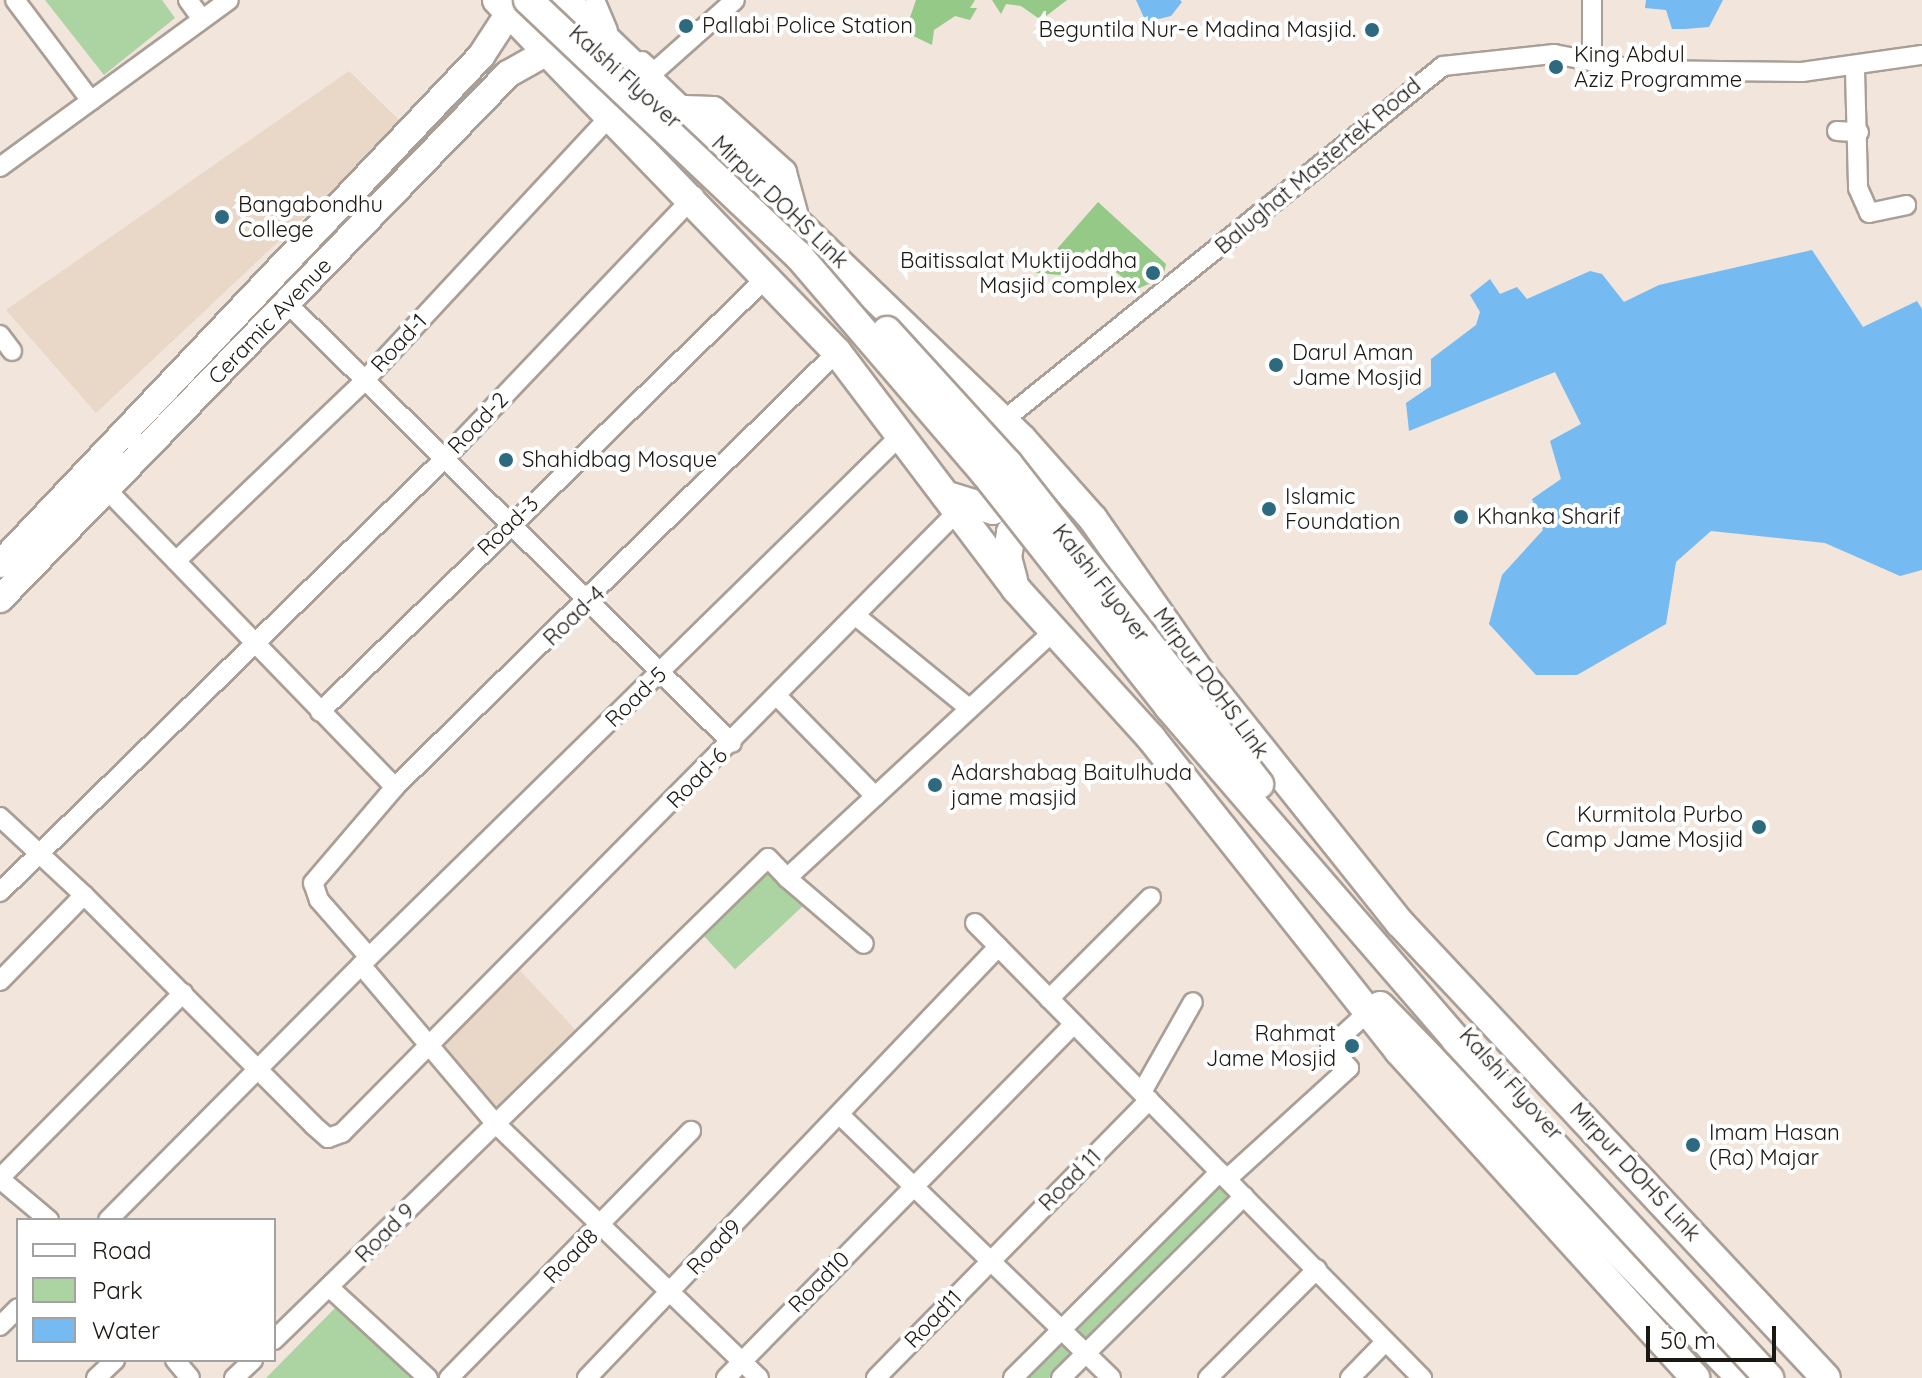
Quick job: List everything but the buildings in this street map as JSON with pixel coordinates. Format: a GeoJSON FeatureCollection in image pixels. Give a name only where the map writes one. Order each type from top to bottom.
{"type":"FeatureCollection","features":[{"type":"Feature","properties":{"kind":"main road","name":"Kalshi Flyover"},"geometry":{"type":"LineString","coordinates":[[544,0],[806,246],[1008,464],[1432,995],[1782,1378]]}},
{"type":"Feature","properties":{"kind":"main road","name":"Mirpur DOHS Link"},"geometry":{"type":"LineString","coordinates":[[579,3],[684,110],[1013,429],[1093,519],[1201,674],[1400,923],[1826,1378]]}},
{"type":"Feature","properties":{"kind":"main road"},"geometry":{"type":"LineString","coordinates":[[511,4],[547,52],[694,196],[837,352],[1016,589],[1151,738],[1364,1002],[1695,1378]]}},
{"type":"Feature","properties":{"kind":"main road"},"geometry":{"type":"LineString","coordinates":[[511,4],[798,255],[1456,1040],[1769,1378]]}},
{"type":"Feature","properties":{"kind":"main road","name":"Ceramic Avenue"},"geometry":{"type":"LineString","coordinates":[[0,564],[481,56],[511,4]]}},
{"type":"Feature","properties":{"kind":"main road","name":"Ceramic Avenue"},"geometry":{"type":"LineString","coordinates":[[0,599],[109,492],[286,302],[508,74],[547,52]]}},
{"type":"Feature","properties":{"kind":"main road"},"geometry":{"type":"LineString","coordinates":[[953,504],[993,510],[1021,496],[1031,481],[1013,429]]}},
{"type":"Feature","properties":{"kind":"main road"},"geometry":{"type":"LineString","coordinates":[[1016,589],[1007,545],[1022,520],[1052,509],[1093,519]]}},
{"type":"Feature","properties":{"kind":"main road","name":"Kalshi Flyover"},"geometry":{"type":"LineString","coordinates":[[1400,923],[1423,963],[1803,1378]]}},
{"type":"Feature","properties":{"kind":"main road","name":"Kalshi Flyover"},"geometry":{"type":"LineString","coordinates":[[1364,1002],[1411,1033],[1741,1378]]}},
{"type":"Feature","properties":{"kind":"street"},"geometry":{"type":"LineString","coordinates":[[15,0],[91,101]]}},
{"type":"Feature","properties":{"kind":"street"},"geometry":{"type":"LineString","coordinates":[[188,0],[201,18]]}},
{"type":"Feature","properties":{"kind":"street"},"geometry":{"type":"LineString","coordinates":[[0,167],[229,0]]}},
{"type":"Feature","properties":{"kind":"street"},"geometry":{"type":"LineString","coordinates":[[579,3],[654,72],[735,0]]}},
{"type":"Feature","properties":{"kind":"street"},"geometry":{"type":"LineString","coordinates":[[1592,0],[1592,62]]}},
{"type":"Feature","properties":{"kind":"street","name":"Balughat Mastertek Road"},"geometry":{"type":"LineString","coordinates":[[1013,429],[1335,156],[1422,76],[1464,59],[1554,54],[1638,70],[1855,70],[1922,55]]}},
{"type":"Feature","properties":{"kind":"street"},"geometry":{"type":"LineString","coordinates":[[1855,70],[1859,132],[1858,188],[1866,208],[1906,205]]}},
{"type":"Feature","properties":{"kind":"street","name":"Road-1"},"geometry":{"type":"LineString","coordinates":[[176,561],[363,382],[612,114]]}},
{"type":"Feature","properties":{"kind":"street"},"geometry":{"type":"LineString","coordinates":[[1837,131],[1859,132]]}},
{"type":"Feature","properties":{"kind":"street","name":"Road-2"},"geometry":{"type":"LineString","coordinates":[[0,892],[442,461],[694,196]]}},
{"type":"Feature","properties":{"kind":"street","name":"Road-3"},"geometry":{"type":"LineString","coordinates":[[320,712],[768,276]]}},
{"type":"Feature","properties":{"kind":"street"},"geometry":{"type":"LineString","coordinates":[[286,302],[442,461],[514,520],[732,743]]}},
{"type":"Feature","properties":{"kind":"street"},"geometry":{"type":"LineString","coordinates":[[0,335],[12,351]]}},
{"type":"Feature","properties":{"kind":"street","name":"Road-4"},"geometry":{"type":"LineString","coordinates":[[365,961],[319,900],[313,883],[395,787],[590,601],[837,352]]}},
{"type":"Feature","properties":{"kind":"street","name":"Road-5"},"geometry":{"type":"LineString","coordinates":[[110,1218],[365,961],[901,435]]}},
{"type":"Feature","properties":{"kind":"street"},"geometry":{"type":"LineString","coordinates":[[109,492],[395,787]]}},
{"type":"Feature","properties":{"kind":"street","name":"Road-6"},"geometry":{"type":"LineString","coordinates":[[258,1070],[328,1138],[371,1107],[430,1040],[778,697],[856,616],[953,504]]}},
{"type":"Feature","properties":{"kind":"street"},"geometry":{"type":"LineString","coordinates":[[856,616],[969,708]]}},
{"type":"Feature","properties":{"kind":"street"},"geometry":{"type":"LineString","coordinates":[[864,944],[787,878],[1053,632]]}},
{"type":"Feature","properties":{"kind":"street"},"geometry":{"type":"LineString","coordinates":[[778,697],[875,796]]}},
{"type":"Feature","properties":{"kind":"street"},"geometry":{"type":"LineString","coordinates":[[0,817],[84,895],[258,1070]]}},
{"type":"Feature","properties":{"kind":"street","name":"Road 9"},"geometry":{"type":"LineString","coordinates":[[276,1338],[768,858],[787,878]]}},
{"type":"Feature","properties":{"kind":"street"},"geometry":{"type":"LineString","coordinates":[[0,981],[84,895]]}},
{"type":"Feature","properties":{"kind":"street"},"geometry":{"type":"LineString","coordinates":[[1049,999],[1151,897]]}},
{"type":"Feature","properties":{"kind":"street"},"geometry":{"type":"LineString","coordinates":[[975,923],[1422,1378]]}},
{"type":"Feature","properties":{"kind":"street","name":"Road9"},"geometry":{"type":"LineString","coordinates":[[587,1378],[841,1116],[998,947]]}},
{"type":"Feature","properties":{"kind":"street"},"geometry":{"type":"LineString","coordinates":[[365,961],[495,1123],[605,1222],[759,1378]]}},
{"type":"Feature","properties":{"kind":"street"},"geometry":{"type":"LineString","coordinates":[[47,1218],[1,1178],[183,993]]}},
{"type":"Feature","properties":{"kind":"street","name":"Road 11"},"geometry":{"type":"LineString","coordinates":[[990,1259],[1146,1096],[1193,1002]]}},
{"type":"Feature","properties":{"kind":"street"},"geometry":{"type":"LineString","coordinates":[[1013,1378],[1223,1176],[1349,1068],[1330,1047],[1364,1002]]}},
{"type":"Feature","properties":{"kind":"street","name":"Road10"},"geometry":{"type":"LineString","coordinates":[[726,1378],[1074,1024]]}},
{"type":"Feature","properties":{"kind":"street"},"geometry":{"type":"LineString","coordinates":[[841,1116],[1063,1328],[1111,1378]]}},
{"type":"Feature","properties":{"kind":"street","name":"Road8"},"geometry":{"type":"LineString","coordinates":[[449,1378],[691,1131]]}},
{"type":"Feature","properties":{"kind":"street"},"geometry":{"type":"LineString","coordinates":[[1061,1378],[1244,1196]]}},
{"type":"Feature","properties":{"kind":"street","name":"Road11"},"geometry":{"type":"LineString","coordinates":[[876,1378],[990,1259]]}},
{"type":"Feature","properties":{"kind":"street"},"geometry":{"type":"LineString","coordinates":[[1208,1378],[1317,1269]]}},
{"type":"Feature","properties":{"kind":"street"},"geometry":{"type":"LineString","coordinates":[[330,1288],[428,1378]]}},
{"type":"Feature","properties":{"kind":"street"},"geometry":{"type":"LineString","coordinates":[[0,1326],[16,1310]]}},
{"type":"Feature","properties":{"kind":"street"},"geometry":{"type":"LineString","coordinates":[[1350,1378],[1385,1342]]}},
{"type":"Feature","properties":{"kind":"street"},"geometry":{"type":"LineString","coordinates":[[96,1378],[113,1362]]}},
{"type":"Feature","properties":{"kind":"street"},"geometry":{"type":"LineString","coordinates":[[177,1362],[190,1378]]}},
{"type":"Feature","properties":{"kind":"street"},"geometry":{"type":"LineString","coordinates":[[234,1378],[251,1362]]}},
{"type":"Feature","properties":{"kind":"shaded area","name":"Bangabondhu College"},"geometry":{"type":"Polygon","coordinates":[[[349,71],[403,124],[96,413],[6,310],[349,71]]]}},
{"type":"Feature","properties":{"kind":"shaded area"},"geometry":{"type":"Polygon","coordinates":[[[514,964],[582,1036],[501,1111],[434,1039],[514,964]]]}},
{"type":"Feature","properties":{"kind":"green space"},"geometry":{"type":"Polygon","coordinates":[[[45,0],[162,0],[175,18],[104,75],[45,0]]]}},
{"type":"Feature","properties":{"kind":"green space"},"geometry":{"type":"Polygon","coordinates":[[[916,0],[975,0],[970,8],[977,8],[970,20],[955,16],[934,30],[932,45],[905,32],[916,0]]]}},
{"type":"Feature","properties":{"kind":"green space"},"geometry":{"type":"Polygon","coordinates":[[[992,0],[1067,0],[1041,20],[1021,6],[1006,4],[1001,14],[992,0]]]}},
{"type":"Feature","properties":{"kind":"green space"},"geometry":{"type":"Polygon","coordinates":[[[1098,202],[1166,264],[1163,278],[1137,289],[1087,249],[1060,275],[1036,273],[1098,202]]]}},
{"type":"Feature","properties":{"kind":"green space"},"geometry":{"type":"Polygon","coordinates":[[[774,866],[807,902],[735,969],[702,934],[774,866]]]}},
{"type":"Feature","properties":{"kind":"green space"},"geometry":{"type":"Polygon","coordinates":[[[1215,1183],[1230,1198],[1084,1344],[1069,1329],[1215,1183]]]}},
{"type":"Feature","properties":{"kind":"green space"},"geometry":{"type":"Polygon","coordinates":[[[342,1301],[416,1378],[266,1378],[342,1301]]]}},
{"type":"Feature","properties":{"kind":"green space"},"geometry":{"type":"Polygon","coordinates":[[[1065,1335],[1078,1349],[1049,1378],[1022,1378],[1065,1335]]]}},
{"type":"Feature","properties":{"kind":"water"},"geometry":{"type":"Polygon","coordinates":[[[1136,0],[1182,2],[1171,16],[1146,22],[1136,0]]]}},
{"type":"Feature","properties":{"kind":"water"},"geometry":{"type":"Polygon","coordinates":[[[1646,0],[1723,0],[1709,27],[1672,29],[1666,10],[1645,8],[1646,0]]]}},
{"type":"Feature","properties":{"kind":"water"},"geometry":{"type":"Polygon","coordinates":[[[1812,250],[1863,327],[1917,301],[1922,309],[1922,570],[1900,576],[1825,543],[1711,531],[1676,562],[1666,624],[1577,675],[1536,675],[1489,624],[1502,575],[1543,530],[1532,499],[1561,479],[1550,441],[1581,424],[1555,372],[1409,431],[1406,403],[1431,386],[1431,359],[1476,325],[1480,312],[1470,295],[1490,279],[1500,294],[1517,287],[1527,299],[1590,271],[1602,274],[1624,302],[1659,285],[1812,250]]]}},
{"type":"Feature","properties":{"kind":"place","name":"Pallabi Police Station"},"geometry":{"type":"Point","coordinates":[686,26]}},
{"type":"Feature","properties":{"kind":"place","name":"Beguntila Nur-e Madina Masjid."},"geometry":{"type":"Point","coordinates":[1372,30]}},
{"type":"Feature","properties":{"kind":"place","name":"King Abdul Aziz Programme"},"geometry":{"type":"Point","coordinates":[1556,67]}},
{"type":"Feature","properties":{"kind":"place","name":"Bangabondhu College"},"geometry":{"type":"Point","coordinates":[222,217]}},
{"type":"Feature","properties":{"kind":"place","name":"Baitissalat Muktijoddha Masjid complex"},"geometry":{"type":"Point","coordinates":[1153,273]}},
{"type":"Feature","properties":{"kind":"place","name":"Darul Aman Jame Mosjid"},"geometry":{"type":"Point","coordinates":[1276,365]}},
{"type":"Feature","properties":{"kind":"place","name":"Shahidbag Mosque"},"geometry":{"type":"Point","coordinates":[506,460]}},
{"type":"Feature","properties":{"kind":"place","name":"Islamic Foundation"},"geometry":{"type":"Point","coordinates":[1269,509]}},
{"type":"Feature","properties":{"kind":"place","name":"Khanka Sharif"},"geometry":{"type":"Point","coordinates":[1461,517]}},
{"type":"Feature","properties":{"kind":"place","name":"Adarshabag Baitulhuda jame masjid"},"geometry":{"type":"Point","coordinates":[935,785]}},
{"type":"Feature","properties":{"kind":"place","name":"Kurmitola Purbo Camp Jame Mosjid"},"geometry":{"type":"Point","coordinates":[1759,827]}},
{"type":"Feature","properties":{"kind":"place","name":"Rahmat Jame Mosjid"},"geometry":{"type":"Point","coordinates":[1352,1046]}},
{"type":"Feature","properties":{"kind":"place","name":"Imam Hasan (Ra) Majar"},"geometry":{"type":"Point","coordinates":[1693,1145]}}]}
